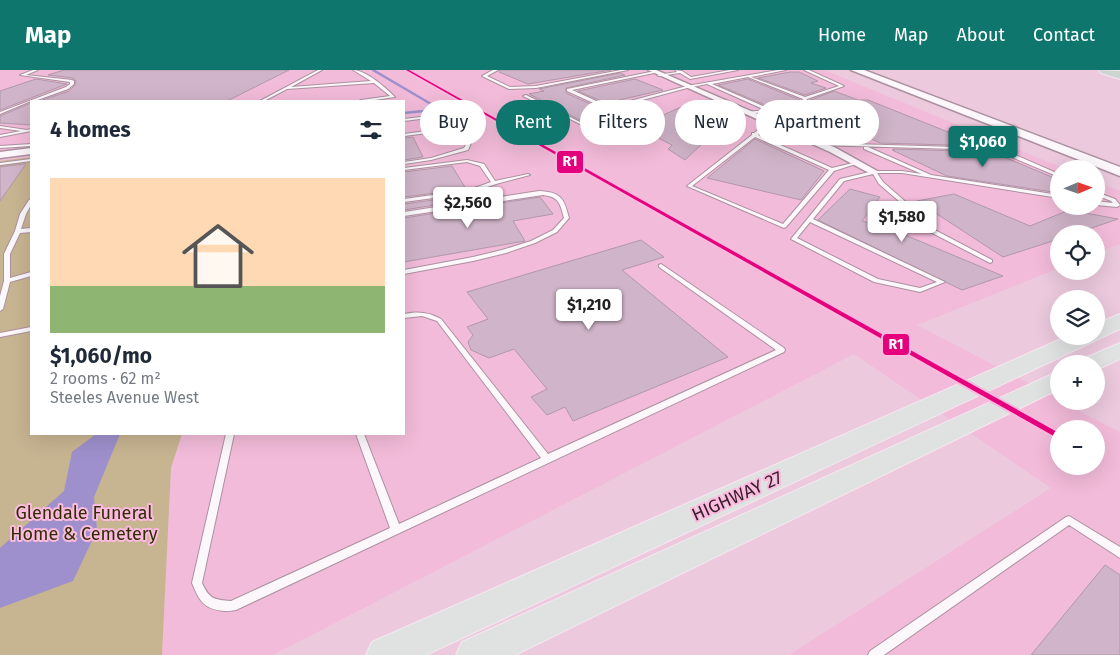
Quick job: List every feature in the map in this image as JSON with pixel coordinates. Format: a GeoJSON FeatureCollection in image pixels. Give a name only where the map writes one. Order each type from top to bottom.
{"type":"FeatureCollection","features":[{"type":"Feature","properties":{"kind":"highway"},"geometry":{"type":"LineString","coordinates":[[1105,70],[1120,75]]}},
{"type":"Feature","properties":{"kind":"main road"},"geometry":{"type":"LineString","coordinates":[[856,70],[1120,172]]}},
{"type":"Feature","properties":{"kind":"main road"},"geometry":{"type":"LineString","coordinates":[[1105,328],[1120,321]]}},
{"type":"Feature","properties":{"kind":"main road","name":"HIGHWAY 27"},"geometry":{"type":"LineString","coordinates":[[385,655],[1069,345]]}},
{"type":"Feature","properties":{"kind":"main road"},"geometry":{"type":"LineString","coordinates":[[1105,357],[1120,350]]}},
{"type":"Feature","properties":{"kind":"main road","name":"HIGHWAY 27"},"geometry":{"type":"LineString","coordinates":[[475,655],[1050,383]]}},
{"type":"Feature","properties":{"kind":"street"},"geometry":{"type":"LineString","coordinates":[[654,72],[756,117]]}},
{"type":"Feature","properties":{"kind":"street"},"geometry":{"type":"LineString","coordinates":[[820,145],[874,172]]}},
{"type":"Feature","properties":{"kind":"street"},"geometry":{"type":"LineString","coordinates":[[0,155],[30,151]]}},
{"type":"Feature","properties":{"kind":"lane"},"geometry":{"type":"LineString","coordinates":[[35,100],[72,84],[72,81],[22,75],[36,70]]}},
{"type":"Feature","properties":{"kind":"lane"},"geometry":{"type":"LineString","coordinates":[[264,100],[320,70]]}},
{"type":"Feature","properties":{"kind":"lane"},"geometry":{"type":"LineString","coordinates":[[355,70],[375,82],[393,97],[369,100]]}},
{"type":"Feature","properties":{"kind":"lane"},"geometry":{"type":"LineString","coordinates":[[495,70],[484,76],[509,88],[536,87],[626,70]]}},
{"type":"Feature","properties":{"kind":"lane"},"geometry":{"type":"LineString","coordinates":[[590,100],[568,90],[654,72],[679,71],[690,78],[736,70]]}},
{"type":"Feature","properties":{"kind":"lane"},"geometry":{"type":"LineString","coordinates":[[638,100],[687,87],[784,70]]}},
{"type":"Feature","properties":{"kind":"lane"},"geometry":{"type":"LineString","coordinates":[[748,76],[805,98],[842,86],[806,70]]}},
{"type":"Feature","properties":{"kind":"lane"},"geometry":{"type":"LineString","coordinates":[[287,88],[375,82]]}},
{"type":"Feature","properties":{"kind":"lane"},"geometry":{"type":"LineString","coordinates":[[707,83],[756,104]]}},
{"type":"Feature","properties":{"kind":"lane"},"geometry":{"type":"LineString","coordinates":[[525,96],[580,123]]}},
{"type":"Feature","properties":{"kind":"lane"},"geometry":{"type":"LineString","coordinates":[[0,113],[30,102]]}},
{"type":"Feature","properties":{"kind":"lane"},"geometry":{"type":"LineString","coordinates":[[748,114],[756,113]]}},
{"type":"Feature","properties":{"kind":"lane"},"geometry":{"type":"LineString","coordinates":[[405,120],[453,114],[467,127],[405,136]]}},
{"type":"Feature","properties":{"kind":"lane"},"geometry":{"type":"LineString","coordinates":[[0,127],[30,130]]}},
{"type":"Feature","properties":{"kind":"lane"},"geometry":{"type":"LineString","coordinates":[[0,136],[30,130]]}},
{"type":"Feature","properties":{"kind":"lane"},"geometry":{"type":"LineString","coordinates":[[756,132],[689,186],[784,226],[832,170],[857,163]]}},
{"type":"Feature","properties":{"kind":"lane"},"geometry":{"type":"LineString","coordinates":[[0,146],[20,136],[19,133]]}},
{"type":"Feature","properties":{"kind":"lane"},"geometry":{"type":"LineString","coordinates":[[753,134],[832,170]]}},
{"type":"Feature","properties":{"kind":"lane"},"geometry":{"type":"LineString","coordinates":[[0,146],[30,145]]}},
{"type":"Feature","properties":{"kind":"lane"},"geometry":{"type":"LineString","coordinates":[[405,163],[456,154],[466,150],[468,145]]}},
{"type":"Feature","properties":{"kind":"lane"},"geometry":{"type":"LineString","coordinates":[[859,145],[992,149],[1004,152],[1050,172]]}},
{"type":"Feature","properties":{"kind":"lane"},"geometry":{"type":"LineString","coordinates":[[859,145],[934,177]]}},
{"type":"Feature","properties":{"kind":"lane"},"geometry":{"type":"LineString","coordinates":[[0,164],[30,160]]}},
{"type":"Feature","properties":{"kind":"lane"},"geometry":{"type":"LineString","coordinates":[[405,169],[467,161],[482,166],[494,183]]}},
{"type":"Feature","properties":{"kind":"lane"},"geometry":{"type":"LineString","coordinates":[[874,172],[881,183],[904,203],[888,208],[990,261]]}},
{"type":"Feature","properties":{"kind":"lane"},"geometry":{"type":"LineString","coordinates":[[810,220],[942,282],[920,290],[876,281],[794,240],[810,220],[842,180],[874,172],[902,172],[1050,196]]}},
{"type":"Feature","properties":{"kind":"lane"},"geometry":{"type":"LineString","coordinates":[[405,201],[470,192],[494,183],[528,175]]}},
{"type":"Feature","properties":{"kind":"lane"},"geometry":{"type":"LineString","coordinates":[[405,214],[539,193],[550,193],[559,199],[566,208],[568,216],[557,231],[527,246],[405,272]]}},
{"type":"Feature","properties":{"kind":"lane"},"geometry":{"type":"LineString","coordinates":[[1105,196],[1113,200],[1117,205],[1105,204]]}},
{"type":"Feature","properties":{"kind":"lane"},"geometry":{"type":"LineString","coordinates":[[0,309],[7,281],[4,255],[18,231],[23,214],[30,203]]}},
{"type":"Feature","properties":{"kind":"lane"},"geometry":{"type":"LineString","coordinates":[[18,231],[30,230]]}},
{"type":"Feature","properties":{"kind":"lane"},"geometry":{"type":"LineString","coordinates":[[230,435],[197,583],[202,596],[212,605],[232,606],[781,350],[661,266]]}},
{"type":"Feature","properties":{"kind":"lane"},"geometry":{"type":"LineString","coordinates":[[7,281],[30,274]]}},
{"type":"Feature","properties":{"kind":"lane"},"geometry":{"type":"LineString","coordinates":[[405,316],[426,313],[439,320],[547,459]]}},
{"type":"Feature","properties":{"kind":"lane"},"geometry":{"type":"LineString","coordinates":[[0,335],[30,329]]}},
{"type":"Feature","properties":{"kind":"lane"},"geometry":{"type":"LineString","coordinates":[[360,435],[396,530]]}},
{"type":"Feature","properties":{"kind":"lane"},"geometry":{"type":"LineString","coordinates":[[874,655],[1069,520],[1120,553]]}},
{"type":"Feature","properties":{"kind":"shaded area"},"geometry":{"type":"Polygon","coordinates":[[[0,70],[824,70],[1050,163],[1050,215],[1105,215],[1105,185],[1120,191],[1120,244],[1105,250],[1105,225],[1050,225],[1050,272],[917,325],[1050,394],[1050,410],[1077,410],[1096,420],[1050,420],[1050,475],[1105,475],[1105,424],[1120,432],[1120,655],[789,655],[1051,488],[854,354],[273,655],[162,655],[171,468],[182,435],[405,435],[405,100],[30,100],[30,157],[0,161],[0,70]]]}},
{"type":"Feature","properties":{"kind":"shaded area"},"geometry":{"type":"Polygon","coordinates":[[[95,435],[120,435],[94,497],[97,530],[73,581],[0,608],[0,548],[64,491],[72,452],[95,435]]]}},
{"type":"Feature","properties":{"kind":"green space","name":"Glendale Funeral Home & Cemetery"},"geometry":{"type":"Polygon","coordinates":[[[30,157],[30,435],[182,435],[171,468],[162,655],[0,655],[0,161],[30,157]]]}},
{"type":"Feature","properties":{"kind":"building"},"geometry":{"type":"Polygon","coordinates":[[[64,70],[289,70],[229,100],[43,100],[69,91],[76,81],[73,78],[48,75],[64,70]]]}},
{"type":"Feature","properties":{"kind":"building"},"geometry":{"type":"Polygon","coordinates":[[[500,70],[611,70],[528,84],[499,72],[500,70]]]}},
{"type":"Feature","properties":{"kind":"building"},"geometry":{"type":"Polygon","coordinates":[[[799,72],[818,81],[811,83],[826,88],[805,95],[758,78],[799,72]]]}},
{"type":"Feature","properties":{"kind":"building"},"geometry":{"type":"Polygon","coordinates":[[[620,73],[625,75],[566,88],[566,93],[582,100],[580,100],[580,120],[570,115],[570,100],[541,100],[529,94],[544,91],[539,89],[620,73]]]}},
{"type":"Feature","properties":{"kind":"building"},"geometry":{"type":"Polygon","coordinates":[[[36,79],[67,84],[0,110],[0,91],[36,79]]]}},
{"type":"Feature","properties":{"kind":"building"},"geometry":{"type":"Polygon","coordinates":[[[635,79],[663,90],[619,100],[599,100],[578,91],[635,79]]]}},
{"type":"Feature","properties":{"kind":"building"},"geometry":{"type":"Polygon","coordinates":[[[748,79],[800,100],[756,101],[718,85],[748,79]]]}},
{"type":"Feature","properties":{"kind":"building"},"geometry":{"type":"Polygon","coordinates":[[[834,91],[858,100],[811,100],[834,91]]]}},
{"type":"Feature","properties":{"kind":"building"},"geometry":{"type":"Polygon","coordinates":[[[30,103],[30,125],[0,123],[0,116],[30,103]]]}},
{"type":"Feature","properties":{"kind":"building"},"geometry":{"type":"Polygon","coordinates":[[[879,104],[983,146],[880,143],[879,104]]]}},
{"type":"Feature","properties":{"kind":"building"},"geometry":{"type":"Polygon","coordinates":[[[675,110],[675,145],[701,145],[685,160],[668,149],[672,145],[665,141],[665,114],[675,110]]]}},
{"type":"Feature","properties":{"kind":"building"},"geometry":{"type":"Polygon","coordinates":[[[413,137],[423,157],[405,160],[405,138],[413,137]]]}},
{"type":"Feature","properties":{"kind":"building"},"geometry":{"type":"Polygon","coordinates":[[[755,139],[756,145],[768,145],[824,171],[801,200],[707,178],[755,139]]]}},
{"type":"Feature","properties":{"kind":"building"},"geometry":{"type":"Polygon","coordinates":[[[893,149],[992,152],[1050,176],[1050,192],[947,176],[892,150],[895,150],[893,149]]]}},
{"type":"Feature","properties":{"kind":"building"},"geometry":{"type":"Polygon","coordinates":[[[26,164],[0,201],[0,167],[26,164]]]}},
{"type":"Feature","properties":{"kind":"building"},"geometry":{"type":"Polygon","coordinates":[[[452,166],[466,189],[405,197],[405,172],[452,166]]]}},
{"type":"Feature","properties":{"kind":"building"},"geometry":{"type":"Polygon","coordinates":[[[850,189],[880,197],[862,221],[893,230],[1003,276],[962,290],[818,220],[850,189]]]}},
{"type":"Feature","properties":{"kind":"building"},"geometry":{"type":"Polygon","coordinates":[[[954,194],[1030,226],[1057,215],[1096,215],[1118,219],[1100,225],[1050,225],[1050,242],[1003,257],[917,201],[954,194]]]}},
{"type":"Feature","properties":{"kind":"building"},"geometry":{"type":"Polygon","coordinates":[[[470,195],[472,199],[405,210],[405,204],[470,195]]]}},
{"type":"Feature","properties":{"kind":"building"},"geometry":{"type":"Polygon","coordinates":[[[540,197],[553,214],[513,221],[525,241],[405,262],[405,218],[540,197]]]}},
{"type":"Feature","properties":{"kind":"building"},"geometry":{"type":"Polygon","coordinates":[[[641,240],[664,257],[622,270],[728,357],[573,421],[565,407],[547,415],[531,397],[547,389],[514,349],[489,358],[471,350],[468,342],[473,335],[467,327],[488,319],[467,292],[641,240]]]}},
{"type":"Feature","properties":{"kind":"building"},"geometry":{"type":"Polygon","coordinates":[[[1105,565],[1120,575],[1120,655],[1031,655],[1105,565]]]}},
{"type":"Feature","properties":{"kind":"waterway"},"geometry":{"type":"LineString","coordinates":[[373,70],[431,104],[424,111],[405,113]]}},
{"type":"Feature","properties":{"kind":"transit line","name":"R1"},"geometry":{"type":"LineString","coordinates":[[407,70],[1050,431]]}}]}
